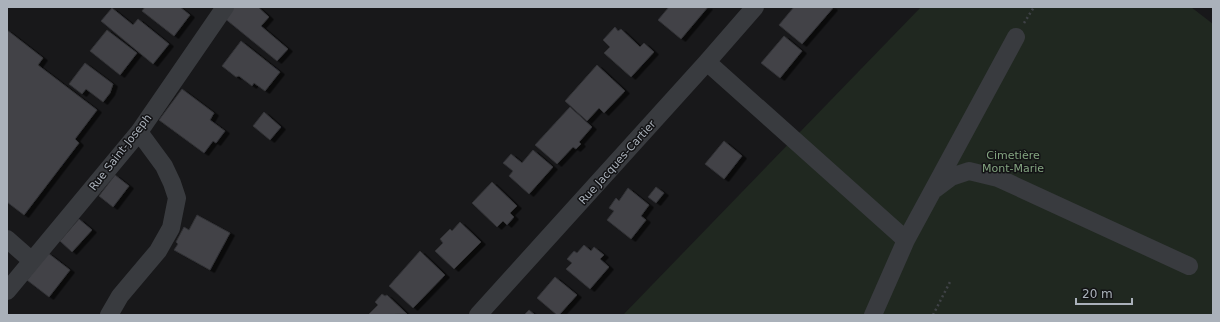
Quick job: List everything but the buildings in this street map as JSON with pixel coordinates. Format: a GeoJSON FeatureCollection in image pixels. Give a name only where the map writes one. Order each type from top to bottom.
{"type":"FeatureCollection","features":[{"type":"Feature","properties":{"kind":"street","name":"Rue Saint-Joseph"},"geometry":{"type":"LineString","coordinates":[[7,291],[139,132],[225,7]]}},
{"type":"Feature","properties":{"kind":"street","name":"Rue Jacques-Cartier"},"geometry":{"type":"LineString","coordinates":[[478,315],[755,7]]}},
{"type":"Feature","properties":{"kind":"street"},"geometry":{"type":"LineString","coordinates":[[873,315],[906,240],[1016,37]]}},
{"type":"Feature","properties":{"kind":"street"},"geometry":{"type":"LineString","coordinates":[[707,62],[906,240]]}},
{"type":"Feature","properties":{"kind":"street"},"geometry":{"type":"LineString","coordinates":[[110,315],[120,296],[158,250],[171,228],[177,198],[164,166],[139,132]]}},
{"type":"Feature","properties":{"kind":"street"},"geometry":{"type":"LineString","coordinates":[[931,192],[951,177],[969,171],[998,178],[1188,266]]}},
{"type":"Feature","properties":{"kind":"street"},"geometry":{"type":"LineString","coordinates":[[7,238],[32,261]]}},
{"type":"Feature","properties":{"kind":"path"},"geometry":{"type":"LineString","coordinates":[[933,315],[951,280]]}},
{"type":"Feature","properties":{"kind":"green space","name":"Cimetière Mont-Marie"},"geometry":{"type":"Polygon","coordinates":[[[921,7],[1191,7],[1213,24],[1213,315],[623,315],[921,7]]]}}]}
